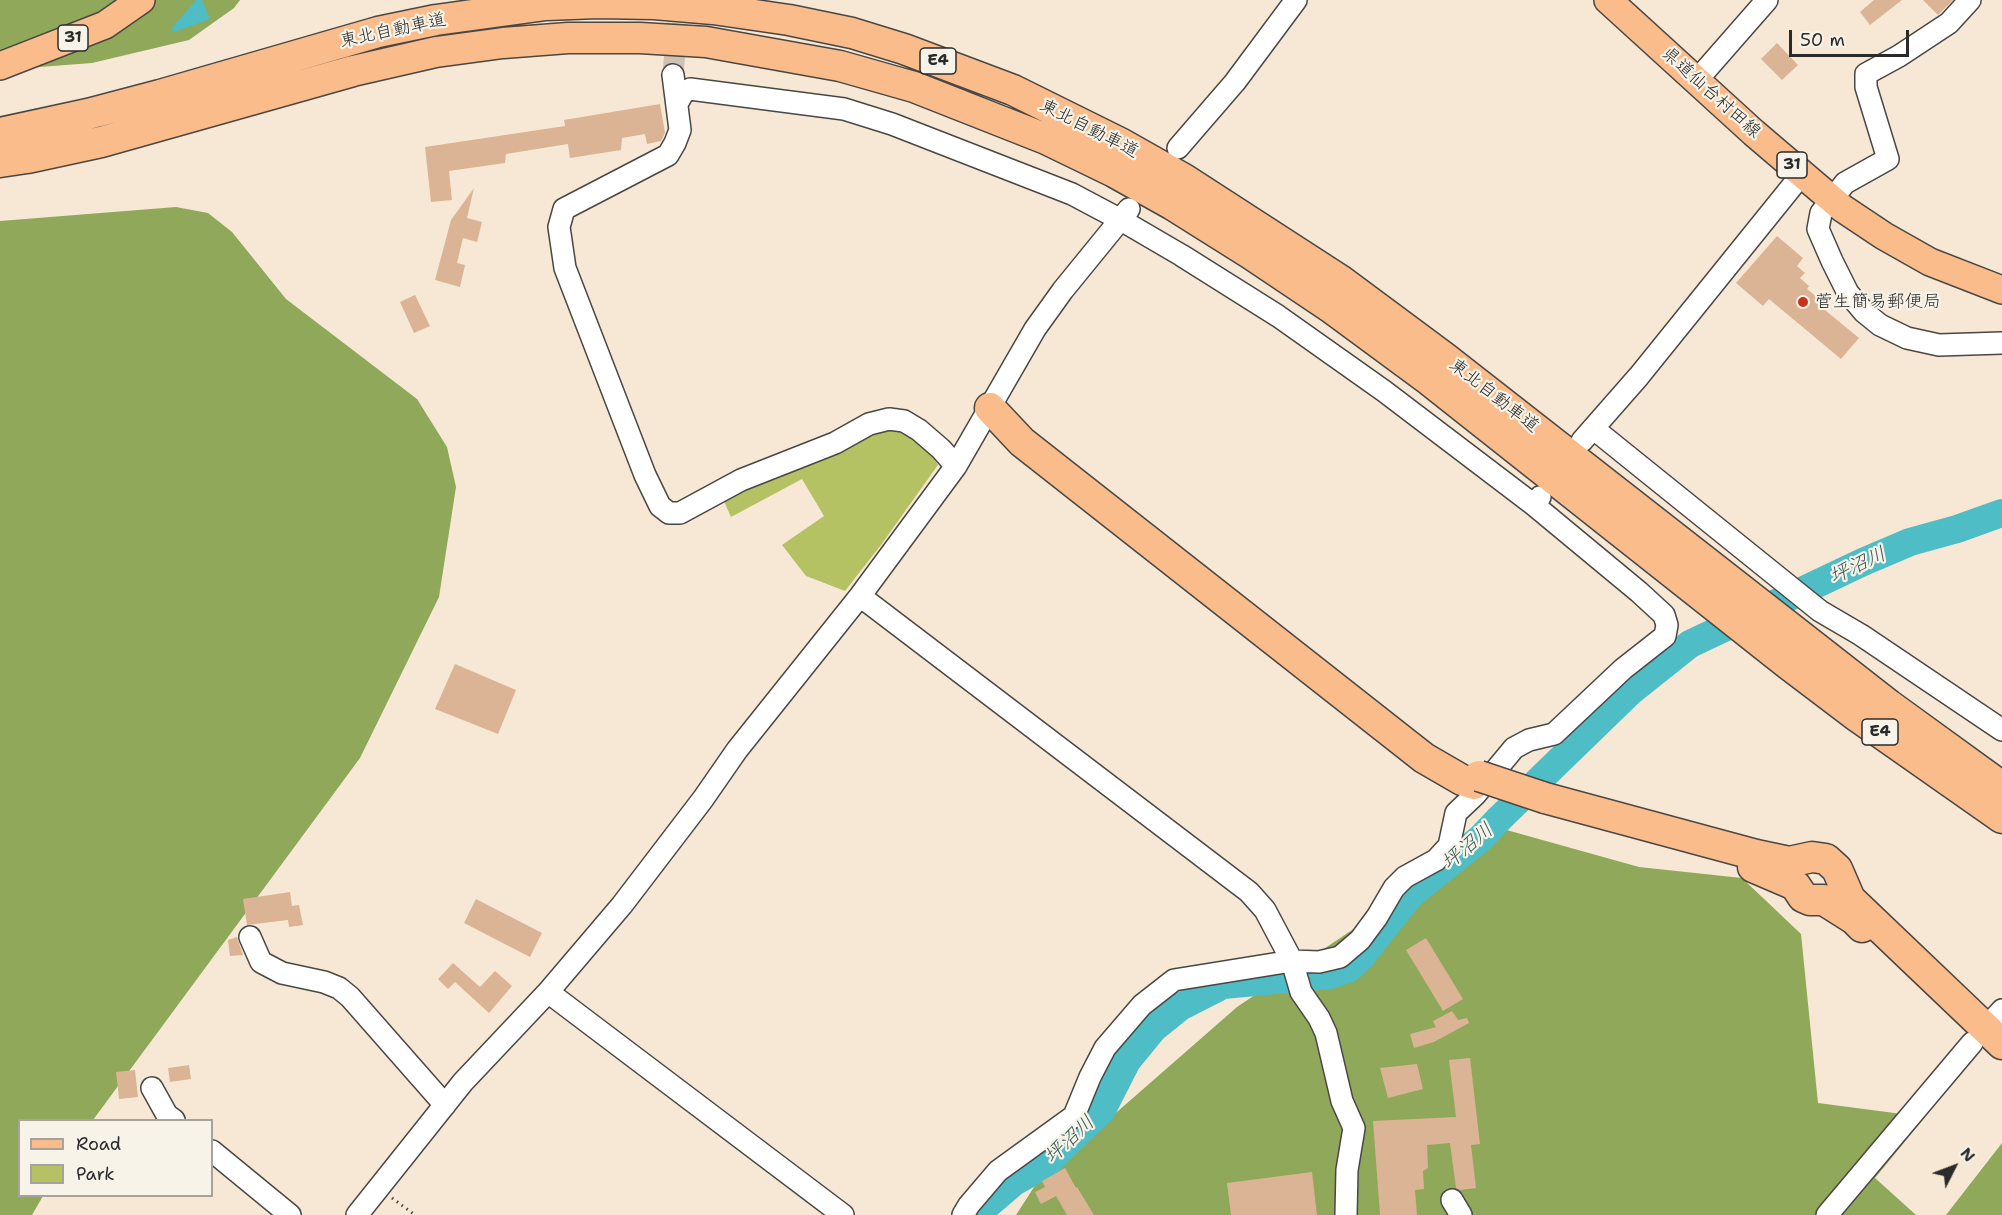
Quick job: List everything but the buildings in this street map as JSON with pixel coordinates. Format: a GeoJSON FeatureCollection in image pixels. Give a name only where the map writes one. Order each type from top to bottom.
{"type":"FeatureCollection","features":[{"type":"Feature","properties":{"kind":"highway","name":"東北自動車道"},"geometry":{"type":"LineString","coordinates":[[0,133],[88,114],[160,95],[378,32],[491,12],[557,5],[654,4],[713,9],[852,33],[914,52],[1012,90],[1122,144],[1184,179],[1263,229],[1359,294],[1446,358],[1889,705],[2002,787]]}},
{"type":"Feature","properties":{"kind":"highway","name":"東北自動車道"},"geometry":{"type":"LineString","coordinates":[[0,162],[101,142],[353,71],[436,52],[503,43],[568,38],[695,41],[840,66],[914,87],[1046,139],[1114,172],[1183,211],[1251,254],[1429,380],[1788,664],[1858,717],[2002,818]]}},
{"type":"Feature","properties":{"kind":"highway"},"geometry":{"type":"LineString","coordinates":[[990,408],[1040,437],[1427,750],[1477,780],[1543,801],[1789,862],[1800,872],[1803,897],[1817,901],[1831,888]]}},
{"type":"Feature","properties":{"kind":"highway"},"geometry":{"type":"LineString","coordinates":[[1798,634],[2002,771]]}},
{"type":"Feature","properties":{"kind":"highway"},"geometry":{"type":"LineString","coordinates":[[1788,664],[1843,721],[2002,835]]}},
{"type":"Feature","properties":{"kind":"highway"},"geometry":{"type":"LineString","coordinates":[[1800,872],[1812,857],[1826,859],[1832,863],[1831,888],[1854,919],[2002,1055]]}},
{"type":"Feature","properties":{"kind":"highway"},"geometry":{"type":"LineString","coordinates":[[1831,888],[1850,899],[1999,1025]]}},
{"type":"Feature","properties":{"kind":"main road","name":"31"},"geometry":{"type":"LineString","coordinates":[[0,66],[105,25],[141,0]]}},
{"type":"Feature","properties":{"kind":"main road","name":"県道仙台村田線"},"geometry":{"type":"LineString","coordinates":[[1608,0],[1831,198],[1884,236],[1930,262],[2002,290]]}},
{"type":"Feature","properties":{"kind":"street"},"geometry":{"type":"LineString","coordinates":[[1178,148],[1235,82],[1296,0]]}},
{"type":"Feature","properties":{"kind":"street"},"geometry":{"type":"LineString","coordinates":[[1697,80],[1767,0]]}},
{"type":"Feature","properties":{"kind":"street"},"geometry":{"type":"LineString","coordinates":[[1970,0],[1948,23],[1899,56],[1866,74],[1866,87],[1888,159],[1845,183],[1821,213],[1818,229],[1848,292],[1864,312],[1880,325],[1907,338],[1939,345],[2002,343]]}},
{"type":"Feature","properties":{"kind":"street"},"geometry":{"type":"LineString","coordinates":[[673,75],[680,130],[668,155],[564,209],[559,227],[564,267],[645,475],[660,506],[669,513],[680,513],[741,480],[836,443],[869,424],[889,419],[904,422],[919,430],[956,466]]}},
{"type":"Feature","properties":{"kind":"street"},"geometry":{"type":"LineString","coordinates":[[677,104],[683,93],[690,89],[844,109],[892,124],[1125,214],[1278,316],[1537,501],[1664,615],[1667,625],[1665,636],[1623,669],[1554,734],[1529,740],[1514,748],[1475,795],[1456,813],[1449,846],[1436,860],[1405,877],[1394,888],[1360,940],[1340,957],[1319,962],[1295,972],[1173,980],[1142,1005],[1105,1048],[1074,1116],[998,1171],[963,1215]]}},
{"type":"Feature","properties":{"kind":"street"},"geometry":{"type":"LineString","coordinates":[[1802,174],[1672,336],[1588,435],[1716,526],[1820,611],[1861,635],[2002,730]]}},
{"type":"Feature","properties":{"kind":"street"},"geometry":{"type":"LineString","coordinates":[[357,1215],[463,1082],[548,992],[622,905],[703,799],[737,750],[860,596],[956,466],[1035,329],[1063,290],[1125,214]]}},
{"type":"Feature","properties":{"kind":"street"},"geometry":{"type":"LineString","coordinates":[[860,596],[1250,891],[1264,910],[1326,1033],[1342,1101],[1354,1128],[1347,1170],[1346,1215]]}},
{"type":"Feature","properties":{"kind":"street"},"geometry":{"type":"LineString","coordinates":[[250,937],[261,963],[282,973],[324,982],[339,988],[350,997],[444,1106]]}},
{"type":"Feature","properties":{"kind":"street"},"geometry":{"type":"LineString","coordinates":[[548,992],[843,1215]]}},
{"type":"Feature","properties":{"kind":"street"},"geometry":{"type":"LineString","coordinates":[[1827,1215],[1972,1043]]}},
{"type":"Feature","properties":{"kind":"street"},"geometry":{"type":"LineString","coordinates":[[152,1088],[167,1114],[173,1119]]}},
{"type":"Feature","properties":{"kind":"street"},"geometry":{"type":"LineString","coordinates":[[213,1153],[290,1215]]}},
{"type":"Feature","properties":{"kind":"path"},"geometry":{"type":"LineString","coordinates":[[379,1188],[415,1215]]}},
{"type":"Feature","properties":{"kind":"green space"},"geometry":{"type":"Polygon","coordinates":[[[0,0],[240,0],[234,8],[189,40],[92,63],[0,70],[0,0]]]}},
{"type":"Feature","properties":{"kind":"green space"},"geometry":{"type":"Polygon","coordinates":[[[176,207],[208,213],[232,232],[286,299],[417,399],[447,447],[456,487],[439,597],[360,758],[94,1119],[18,1119],[18,1197],[42,1197],[32,1215],[0,1215],[0,221],[176,207]]]}},
{"type":"Feature","properties":{"kind":"green space"},"geometry":{"type":"Polygon","coordinates":[[[898,428],[925,446],[938,465],[845,591],[806,576],[782,545],[824,516],[802,479],[731,517],[722,497],[879,429],[898,428]]]}},
{"type":"Feature","properties":{"kind":"green space"},"geometry":{"type":"Polygon","coordinates":[[[1503,829],[1639,867],[1742,878],[1801,934],[1818,1103],[1925,1117],[1875,1178],[1916,1215],[1016,1215],[1038,1181],[1237,1007],[1503,829]]]}},
{"type":"Feature","properties":{"kind":"green space"},"geometry":{"type":"Polygon","coordinates":[[[2002,1143],[2002,1215],[1946,1215],[2002,1143]]]}},
{"type":"Feature","properties":{"kind":"water"},"geometry":{"type":"Polygon","coordinates":[[[196,0],[202,0],[210,19],[174,32],[171,29],[196,0]]]}},
{"type":"Feature","properties":{"kind":"waterway","name":"坪沼川"},"geometry":{"type":"LineString","coordinates":[[981,1215],[986,1206],[1014,1182],[1046,1164],[1102,1110],[1127,1061],[1154,1028],[1180,1007],[1223,985],[1330,975],[1348,969],[1361,957],[1410,895],[1481,838],[1631,691],[1690,644],[1910,542],[2002,513]]}},
{"type":"Feature","properties":{"kind":"tunnel"},"geometry":{"type":"LineString","coordinates":[[673,75],[679,0]]}},
{"type":"Feature","properties":{"kind":"place","name":"菅生簡易郵便局"},"geometry":{"type":"Point","coordinates":[1803,302]}}]}
